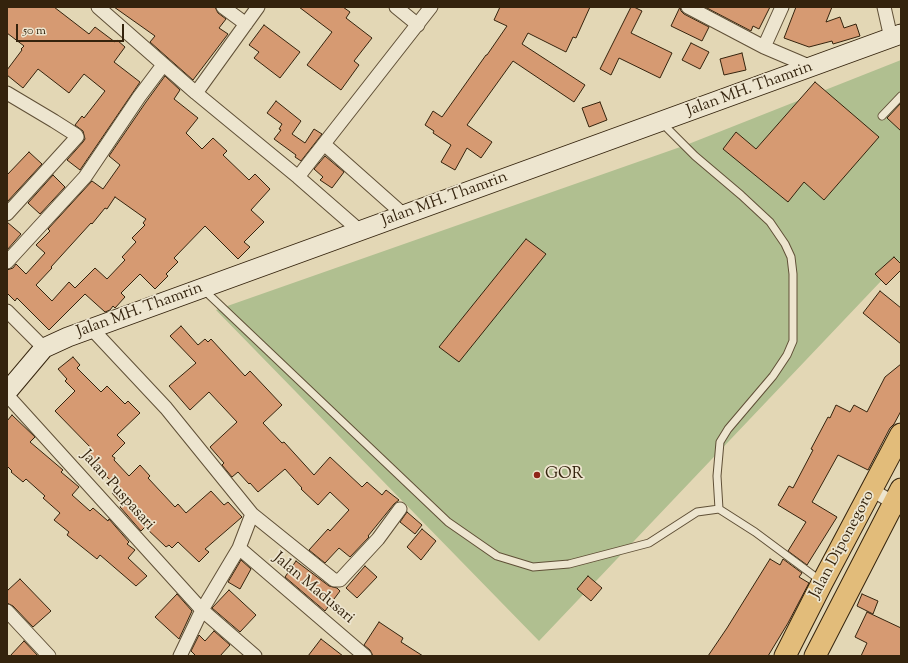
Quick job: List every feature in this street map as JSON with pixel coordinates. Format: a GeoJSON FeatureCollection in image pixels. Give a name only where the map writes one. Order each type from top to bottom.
{"type":"FeatureCollection","features":[{"type":"Feature","properties":{"kind":"main road","name":"Jalan MH. Thamrin"},"geometry":{"type":"LineString","coordinates":[[7,393],[44,348],[91,328],[896,36]]}},
{"type":"Feature","properties":{"kind":"main road","name":"Jalan Diponegoro"},"geometry":{"type":"LineString","coordinates":[[785,656],[901,434]]}},
{"type":"Feature","properties":{"kind":"main road","name":"Jalan Diponegoro"},"geometry":{"type":"LineString","coordinates":[[815,656],[899,501]]}},
{"type":"Feature","properties":{"kind":"street"},"geometry":{"type":"LineString","coordinates":[[98,7],[163,65],[298,177],[360,231]]}},
{"type":"Feature","properties":{"kind":"street"},"geometry":{"type":"LineString","coordinates":[[223,7],[246,24]]}},
{"type":"Feature","properties":{"kind":"street"},"geometry":{"type":"LineString","coordinates":[[196,93],[258,7]]}},
{"type":"Feature","properties":{"kind":"street"},"geometry":{"type":"LineString","coordinates":[[396,7],[418,25]]}},
{"type":"Feature","properties":{"kind":"street"},"geometry":{"type":"LineString","coordinates":[[298,177],[431,7]]}},
{"type":"Feature","properties":{"kind":"street"},"geometry":{"type":"LineString","coordinates":[[688,7],[764,47],[811,67]]}},
{"type":"Feature","properties":{"kind":"street"},"geometry":{"type":"LineString","coordinates":[[764,47],[782,7]]}},
{"type":"Feature","properties":{"kind":"street"},"geometry":{"type":"LineString","coordinates":[[884,7],[896,36]]}},
{"type":"Feature","properties":{"kind":"street"},"geometry":{"type":"LineString","coordinates":[[7,262],[85,177],[139,97],[163,65]]}},
{"type":"Feature","properties":{"kind":"street"},"geometry":{"type":"LineString","coordinates":[[7,93],[76,135],[76,137],[7,214]]}},
{"type":"Feature","properties":{"kind":"street"},"geometry":{"type":"LineString","coordinates":[[324,144],[404,215]]}},
{"type":"Feature","properties":{"kind":"street"},"geometry":{"type":"LineString","coordinates":[[7,311],[44,348]]}},
{"type":"Feature","properties":{"kind":"street"},"geometry":{"type":"LineString","coordinates":[[91,328],[166,408],[252,514],[334,580],[340,580],[378,539],[400,509]]}},
{"type":"Feature","properties":{"kind":"street","name":"Jalan Puspasari"},"geometry":{"type":"LineString","coordinates":[[7,393],[202,610],[255,656]]}},
{"type":"Feature","properties":{"kind":"street"},"geometry":{"type":"LineString","coordinates":[[872,490],[899,501]]}},
{"type":"Feature","properties":{"kind":"street"},"geometry":{"type":"LineString","coordinates":[[180,656],[202,610],[239,548],[252,514]]}},
{"type":"Feature","properties":{"kind":"street","name":"Jalan Madusari"},"geometry":{"type":"LineString","coordinates":[[239,548],[365,656]]}},
{"type":"Feature","properties":{"kind":"street"},"geometry":{"type":"LineString","coordinates":[[7,611],[49,656]]}},
{"type":"Feature","properties":{"kind":"lane"},"geometry":{"type":"LineString","coordinates":[[882,116],[901,96]]}},
{"type":"Feature","properties":{"kind":"lane"},"geometry":{"type":"LineString","coordinates":[[661,122],[695,156],[770,222],[786,244],[791,257],[793,274],[793,341],[787,355],[773,376],[728,429],[720,442],[717,476],[719,508]]}},
{"type":"Feature","properties":{"kind":"lane"},"geometry":{"type":"LineString","coordinates":[[202,288],[448,522],[497,556],[533,567],[569,564],[650,543],[697,512],[719,508],[755,532],[822,583]]}},
{"type":"Feature","properties":{"kind":"green space","name":"GOR"},"geometry":{"type":"Polygon","coordinates":[[[901,60],[901,260],[539,641],[216,310],[686,145],[901,60]]]}},
{"type":"Feature","properties":{"kind":"building"},"geometry":{"type":"Polygon","coordinates":[[[7,7],[54,7],[89,34],[95,27],[115,42],[117,40],[125,47],[114,62],[140,82],[80,170],[67,160],[85,139],[83,131],[75,125],[82,116],[84,118],[105,91],[84,74],[69,93],[38,69],[23,88],[7,75],[7,70],[24,46],[7,33],[7,7]]]}},
{"type":"Feature","properties":{"kind":"building"},"geometry":{"type":"Polygon","coordinates":[[[114,7],[215,7],[218,13],[226,19],[219,28],[228,34],[193,80],[150,42],[155,36],[114,7]]]}},
{"type":"Feature","properties":{"kind":"building"},"geometry":{"type":"Polygon","coordinates":[[[299,7],[343,7],[350,12],[346,18],[372,38],[354,61],[359,65],[341,90],[307,65],[332,32],[299,7]]]}},
{"type":"Feature","properties":{"kind":"building"},"geometry":{"type":"Polygon","coordinates":[[[500,7],[590,7],[576,38],[573,37],[566,52],[528,33],[522,44],[585,85],[574,102],[513,61],[467,125],[492,142],[481,158],[467,148],[455,170],[441,162],[451,145],[433,133],[434,131],[425,125],[433,111],[442,117],[507,26],[494,20],[500,7]]]}},
{"type":"Feature","properties":{"kind":"building"},"geometry":{"type":"Polygon","coordinates":[[[631,7],[642,11],[631,33],[672,53],[660,78],[619,58],[611,75],[600,69],[631,7]]]}},
{"type":"Feature","properties":{"kind":"building"},"geometry":{"type":"Polygon","coordinates":[[[680,7],[684,14],[709,27],[702,41],[671,26],[680,7]]]}},
{"type":"Feature","properties":{"kind":"building"},"geometry":{"type":"Polygon","coordinates":[[[705,7],[770,7],[759,29],[753,26],[751,31],[705,7]]]}},
{"type":"Feature","properties":{"kind":"building"},"geometry":{"type":"Polygon","coordinates":[[[796,7],[832,7],[826,22],[840,17],[844,28],[856,24],[860,36],[833,44],[832,41],[809,47],[784,38],[796,7]]]}},
{"type":"Feature","properties":{"kind":"building"},"geometry":{"type":"Polygon","coordinates":[[[264,25],[300,52],[280,78],[254,58],[259,52],[249,45],[264,25]]]}},
{"type":"Feature","properties":{"kind":"building"},"geometry":{"type":"Polygon","coordinates":[[[691,43],[709,52],[700,69],[682,60],[691,43]]]}},
{"type":"Feature","properties":{"kind":"building"},"geometry":{"type":"Polygon","coordinates":[[[742,53],[746,70],[724,75],[720,59],[742,53]]]}},
{"type":"Feature","properties":{"kind":"building"},"geometry":{"type":"Polygon","coordinates":[[[165,76],[180,90],[174,99],[198,118],[186,133],[202,149],[213,138],[227,151],[223,155],[249,180],[255,174],[270,189],[251,210],[264,222],[244,242],[250,247],[238,259],[205,226],[174,258],[178,262],[166,274],[168,276],[155,289],[140,274],[121,293],[125,297],[115,308],[113,306],[110,310],[105,312],[85,294],[49,330],[17,298],[15,301],[7,293],[7,270],[13,268],[16,264],[26,274],[45,253],[36,245],[50,231],[48,229],[92,181],[103,189],[120,165],[109,156],[165,76]],[[115,197],[107,209],[105,208],[36,285],[52,301],[69,282],[75,288],[95,268],[107,279],[125,260],[122,257],[136,242],[132,238],[145,225],[143,223],[146,219],[115,197]]]}},
{"type":"Feature","properties":{"kind":"building"},"geometry":{"type":"Polygon","coordinates":[[[815,82],[879,137],[824,200],[804,182],[788,202],[723,149],[736,132],[756,149],[815,82]]]}},
{"type":"Feature","properties":{"kind":"building"},"geometry":{"type":"Polygon","coordinates":[[[276,101],[301,121],[292,134],[305,143],[314,129],[322,134],[301,161],[295,157],[296,155],[274,139],[281,130],[279,129],[282,124],[267,113],[276,101]]]}},
{"type":"Feature","properties":{"kind":"building"},"geometry":{"type":"Polygon","coordinates":[[[600,102],[607,120],[589,127],[582,108],[600,102]]]}},
{"type":"Feature","properties":{"kind":"building"},"geometry":{"type":"Polygon","coordinates":[[[901,103],[901,131],[887,118],[901,103]]]}},
{"type":"Feature","properties":{"kind":"building"},"geometry":{"type":"Polygon","coordinates":[[[29,152],[42,164],[7,202],[7,175],[29,152]]]}},
{"type":"Feature","properties":{"kind":"building"},"geometry":{"type":"Polygon","coordinates":[[[325,156],[344,172],[332,188],[320,180],[323,177],[314,169],[325,156]]]}},
{"type":"Feature","properties":{"kind":"building"},"geometry":{"type":"Polygon","coordinates":[[[53,175],[65,187],[40,214],[28,203],[53,175]]]}},
{"type":"Feature","properties":{"kind":"building"},"geometry":{"type":"Polygon","coordinates":[[[7,222],[21,234],[7,250],[7,222]]]}},
{"type":"Feature","properties":{"kind":"building"},"geometry":{"type":"Polygon","coordinates":[[[526,239],[546,254],[459,362],[439,347],[526,239]]]}},
{"type":"Feature","properties":{"kind":"building"},"geometry":{"type":"Polygon","coordinates":[[[894,257],[901,264],[901,270],[886,285],[875,274],[894,257]]]}},
{"type":"Feature","properties":{"kind":"building"},"geometry":{"type":"Polygon","coordinates":[[[880,291],[901,308],[901,344],[863,313],[880,291]]]}},
{"type":"Feature","properties":{"kind":"building"},"geometry":{"type":"Polygon","coordinates":[[[181,326],[198,345],[205,339],[208,342],[211,339],[245,376],[250,371],[282,405],[263,423],[282,443],[284,442],[314,475],[330,457],[362,487],[367,482],[382,495],[386,490],[399,500],[368,536],[369,537],[350,557],[339,548],[325,563],[309,550],[328,529],[330,531],[349,510],[330,492],[318,505],[301,489],[302,488],[285,469],[258,492],[238,472],[232,477],[222,465],[224,463],[210,447],[237,422],[209,392],[190,410],[169,386],[196,363],[170,336],[181,326]]]}},
{"type":"Feature","properties":{"kind":"building"},"geometry":{"type":"Polygon","coordinates":[[[73,357],[80,365],[77,368],[101,392],[107,386],[125,404],[128,401],[140,413],[117,435],[125,443],[112,456],[129,476],[140,465],[150,476],[148,478],[175,507],[178,504],[186,513],[211,491],[224,505],[228,502],[242,517],[205,549],[209,552],[199,562],[178,542],[172,548],[169,545],[166,547],[145,527],[141,531],[120,507],[122,504],[112,493],[118,487],[85,457],[93,450],[55,411],[75,391],[65,381],[67,379],[58,369],[73,357]]]}},
{"type":"Feature","properties":{"kind":"building"},"geometry":{"type":"Polygon","coordinates":[[[901,364],[901,411],[890,428],[868,470],[838,455],[812,502],[837,517],[807,565],[788,551],[806,522],[778,505],[789,486],[793,488],[813,450],[811,449],[828,417],[830,418],[836,405],[850,412],[854,405],[867,412],[885,377],[901,364]]]}},
{"type":"Feature","properties":{"kind":"building"},"geometry":{"type":"Polygon","coordinates":[[[12,415],[35,437],[30,442],[63,470],[61,472],[79,487],[72,495],[90,511],[93,508],[108,521],[109,519],[129,542],[127,544],[135,550],[128,558],[147,576],[136,586],[100,555],[97,559],[67,535],[69,532],[54,520],[60,513],[43,498],[45,496],[26,479],[23,482],[11,472],[12,471],[7,466],[7,421],[12,415]]]}},
{"type":"Feature","properties":{"kind":"building"},"geometry":{"type":"Polygon","coordinates":[[[407,512],[422,525],[415,534],[400,522],[407,512]]]}},
{"type":"Feature","properties":{"kind":"building"},"geometry":{"type":"Polygon","coordinates":[[[422,529],[436,541],[421,560],[407,547],[422,529]]]}},
{"type":"Feature","properties":{"kind":"building"},"geometry":{"type":"Polygon","coordinates":[[[770,559],[780,565],[783,559],[802,573],[799,577],[809,583],[788,623],[768,656],[708,656],[727,628],[770,559]]]}},
{"type":"Feature","properties":{"kind":"building"},"geometry":{"type":"Polygon","coordinates":[[[241,560],[251,569],[240,589],[228,582],[241,560]]]}},
{"type":"Feature","properties":{"kind":"building"},"geometry":{"type":"Polygon","coordinates":[[[296,561],[329,586],[337,588],[340,591],[325,611],[285,577],[296,561]]]}},
{"type":"Feature","properties":{"kind":"building"},"geometry":{"type":"Polygon","coordinates":[[[365,566],[377,577],[357,598],[346,588],[365,566]]]}},
{"type":"Feature","properties":{"kind":"building"},"geometry":{"type":"Polygon","coordinates":[[[588,576],[602,588],[591,601],[577,589],[588,576]]]}},
{"type":"Feature","properties":{"kind":"building"},"geometry":{"type":"Polygon","coordinates":[[[20,579],[51,611],[33,627],[13,606],[7,603],[7,591],[20,579]]]}},
{"type":"Feature","properties":{"kind":"building"},"geometry":{"type":"Polygon","coordinates":[[[229,590],[256,615],[240,632],[212,608],[229,590]]]}},
{"type":"Feature","properties":{"kind":"building"},"geometry":{"type":"Polygon","coordinates":[[[177,594],[192,611],[179,639],[155,617],[177,594]]]}},
{"type":"Feature","properties":{"kind":"building"},"geometry":{"type":"Polygon","coordinates":[[[862,594],[878,601],[873,614],[857,606],[862,594]]]}},
{"type":"Feature","properties":{"kind":"building"},"geometry":{"type":"Polygon","coordinates":[[[867,612],[901,628],[901,656],[861,656],[867,643],[855,637],[867,612]]]}},
{"type":"Feature","properties":{"kind":"building"},"geometry":{"type":"Polygon","coordinates":[[[379,622],[403,638],[401,642],[423,656],[373,656],[370,650],[364,645],[379,622]]]}},
{"type":"Feature","properties":{"kind":"building"},"geometry":{"type":"Polygon","coordinates":[[[214,631],[230,645],[220,656],[196,656],[191,651],[199,635],[205,641],[214,631]]]}},
{"type":"Feature","properties":{"kind":"building"},"geometry":{"type":"Polygon","coordinates":[[[321,639],[343,656],[308,656],[321,639]]]}},
{"type":"Feature","properties":{"kind":"building"},"geometry":{"type":"Polygon","coordinates":[[[24,641],[38,656],[10,656],[24,641]]]}},
{"type":"Feature","properties":{"kind":"place","name":"GOR"},"geometry":{"type":"Point","coordinates":[537,475]}}]}
